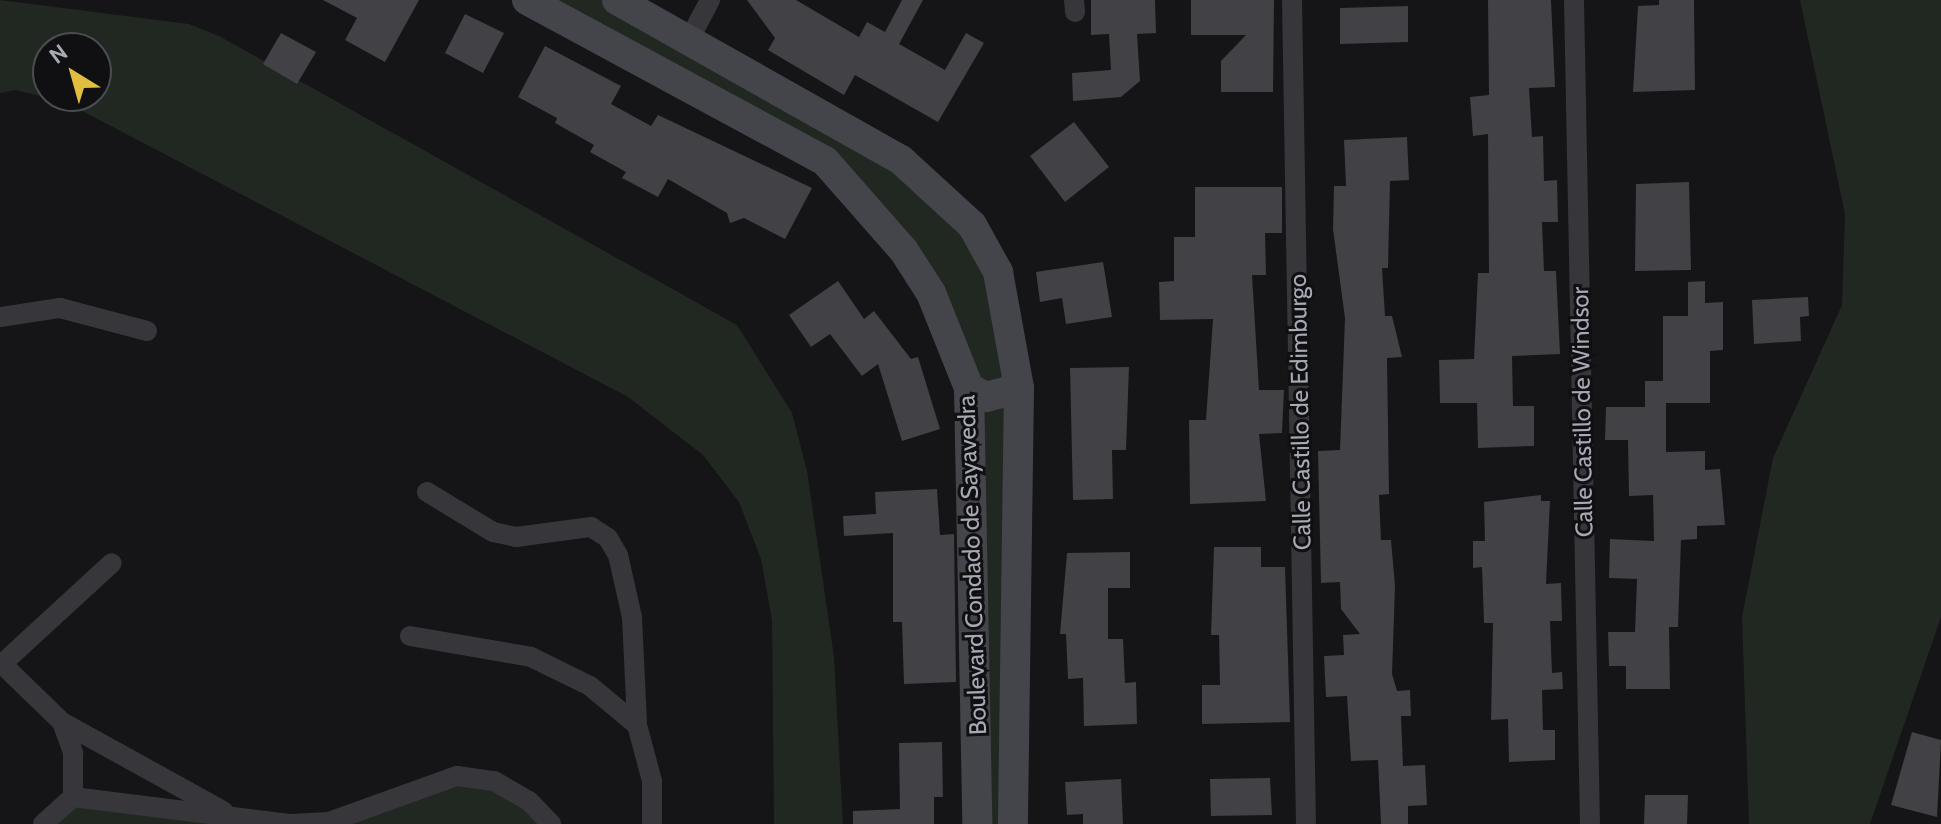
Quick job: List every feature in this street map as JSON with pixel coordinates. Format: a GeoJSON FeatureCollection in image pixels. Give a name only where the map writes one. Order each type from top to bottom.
{"type":"FeatureCollection","features":[{"type":"Feature","properties":{"kind":"street","name":"Boulevard Condado de Sayavedra"},"geometry":{"type":"LineString","coordinates":[[527,0],[825,161],[865,203],[931,293],[969,388],[977,824]]}},
{"type":"Feature","properties":{"kind":"street","name":"Boulevard Condado de Sayavedra"},"geometry":{"type":"LineString","coordinates":[[617,0],[690,38],[901,160],[972,225],[998,272],[1019,388],[1013,824]]}},
{"type":"Feature","properties":{"kind":"street"},"geometry":{"type":"LineString","coordinates":[[690,38],[710,0]]}},
{"type":"Feature","properties":{"kind":"street","name":"Calle Castillo de Edimburgo"},"geometry":{"type":"LineString","coordinates":[[1292,0],[1306,824]]}},
{"type":"Feature","properties":{"kind":"street","name":"Calle Castillo de Windsor"},"geometry":{"type":"LineString","coordinates":[[1574,0],[1590,824]]}},
{"type":"Feature","properties":{"kind":"street"},"geometry":{"type":"LineString","coordinates":[[865,203],[881,169],[901,160]]}},
{"type":"Feature","properties":{"kind":"street"},"geometry":{"type":"LineString","coordinates":[[0,317],[60,308],[147,331]]}},
{"type":"Feature","properties":{"kind":"street"},"geometry":{"type":"LineString","coordinates":[[969,388],[986,397],[1019,388]]}},
{"type":"Feature","properties":{"kind":"street"},"geometry":{"type":"LineString","coordinates":[[427,492],[493,532],[516,537],[591,527],[608,538],[618,555],[632,617],[637,725],[652,781],[652,824]]}},
{"type":"Feature","properties":{"kind":"street"},"geometry":{"type":"LineString","coordinates":[[112,563],[1,663],[62,722],[234,817]]}},
{"type":"Feature","properties":{"kind":"street"},"geometry":{"type":"LineString","coordinates":[[410,636],[531,657],[590,686],[637,725]]}},
{"type":"Feature","properties":{"kind":"street"},"geometry":{"type":"LineString","coordinates":[[43,824],[73,797],[73,753],[62,722]]}},
{"type":"Feature","properties":{"kind":"street"},"geometry":{"type":"LineString","coordinates":[[73,797],[234,817],[329,822],[457,776],[494,781],[529,801],[551,824]]}},
{"type":"Feature","properties":{"kind":"shaded area"},"geometry":{"type":"Polygon","coordinates":[[[0,0],[189,24],[219,36],[737,325],[792,413],[807,471],[834,657],[843,824],[774,824],[772,620],[761,559],[739,502],[703,455],[628,397],[84,112],[112,112],[112,32],[32,32],[32,94],[15,90],[0,93],[0,0]]]}},
{"type":"Feature","properties":{"kind":"shaded area"},"geometry":{"type":"Polygon","coordinates":[[[527,0],[617,0],[943,192],[1009,314],[1013,824],[977,824],[976,662],[949,332],[846,180],[527,0]]]}},
{"type":"Feature","properties":{"kind":"shaded area"},"geometry":{"type":"Polygon","coordinates":[[[1800,0],[1941,0],[1941,617],[1870,824],[1749,824],[1742,617],[1773,458],[1842,305],[1845,214],[1800,0]]]}},
{"type":"Feature","properties":{"kind":"shaded area"},"geometry":{"type":"Polygon","coordinates":[[[494,781],[551,824],[291,824],[417,787],[494,781]]]}},
{"type":"Feature","properties":{"kind":"shaded area"},"geometry":{"type":"Polygon","coordinates":[[[73,797],[291,824],[43,824],[73,797]]]}},
{"type":"Feature","properties":{"kind":"building"},"geometry":{"type":"Polygon","coordinates":[[[323,0],[419,0],[385,62],[345,40],[357,18],[323,0]]]}},
{"type":"Feature","properties":{"kind":"building"},"geometry":{"type":"Polygon","coordinates":[[[747,0],[796,0],[859,37],[867,22],[885,32],[902,0],[923,0],[899,44],[945,70],[966,33],[984,43],[938,122],[855,75],[844,95],[768,50],[775,38],[747,0]]]}},
{"type":"Feature","properties":{"kind":"building"},"geometry":{"type":"Polygon","coordinates":[[[1091,0],[1155,0],[1156,33],[1137,34],[1140,81],[1121,97],[1073,101],[1072,73],[1111,70],[1109,34],[1091,35],[1091,0]]]}},
{"type":"Feature","properties":{"kind":"building"},"geometry":{"type":"Polygon","coordinates":[[[1191,0],[1274,0],[1273,92],[1221,92],[1221,61],[1246,35],[1191,35],[1191,0]]]}},
{"type":"Feature","properties":{"kind":"building"},"geometry":{"type":"Polygon","coordinates":[[[1488,0],[1551,0],[1555,87],[1529,88],[1532,137],[1543,136],[1544,181],[1557,180],[1558,222],[1542,222],[1544,271],[1556,271],[1560,354],[1512,356],[1513,406],[1534,406],[1534,446],[1478,448],[1477,403],[1440,403],[1439,360],[1474,359],[1478,273],[1489,273],[1488,134],[1473,136],[1470,97],[1489,95],[1488,0]]]}},
{"type":"Feature","properties":{"kind":"building"},"geometry":{"type":"Polygon","coordinates":[[[1659,0],[1694,0],[1695,90],[1633,92],[1638,6],[1659,5],[1659,0]]]}},
{"type":"Feature","properties":{"kind":"building"},"geometry":{"type":"Polygon","coordinates":[[[1408,6],[1408,42],[1340,44],[1340,8],[1408,6]]]}},
{"type":"Feature","properties":{"kind":"building"},"geometry":{"type":"Polygon","coordinates":[[[465,14],[504,33],[483,73],[445,53],[465,14]]]}},
{"type":"Feature","properties":{"kind":"building"},"geometry":{"type":"Polygon","coordinates":[[[281,33],[316,52],[297,84],[263,64],[281,33]]]}},
{"type":"Feature","properties":{"kind":"building"},"geometry":{"type":"Polygon","coordinates":[[[545,46],[621,86],[611,104],[651,126],[658,115],[812,188],[785,239],[744,218],[730,223],[727,213],[668,179],[658,197],[622,178],[626,172],[590,152],[594,145],[555,123],[557,118],[518,97],[545,46]]]}},
{"type":"Feature","properties":{"kind":"building"},"geometry":{"type":"Polygon","coordinates":[[[1074,122],[1109,167],[1065,202],[1030,156],[1074,122]]]}},
{"type":"Feature","properties":{"kind":"building"},"geometry":{"type":"Polygon","coordinates":[[[1407,137],[1409,180],[1390,181],[1388,268],[1382,268],[1385,316],[1392,316],[1402,357],[1387,358],[1389,494],[1379,495],[1381,540],[1391,540],[1395,586],[1392,674],[1397,691],[1410,690],[1411,716],[1401,716],[1403,766],[1425,765],[1427,805],[1408,806],[1408,824],[1381,824],[1378,760],[1351,761],[1347,696],[1326,697],[1324,656],[1344,655],[1343,635],[1360,634],[1341,609],[1340,582],[1321,583],[1318,451],[1340,450],[1345,318],[1333,229],[1334,186],[1346,186],[1344,140],[1407,137]]]}},
{"type":"Feature","properties":{"kind":"building"},"geometry":{"type":"Polygon","coordinates":[[[1689,182],[1691,270],[1635,271],[1636,184],[1689,182]]]}},
{"type":"Feature","properties":{"kind":"building"},"geometry":{"type":"Polygon","coordinates":[[[1195,187],[1282,187],[1282,233],[1265,233],[1266,275],[1252,275],[1259,390],[1284,390],[1282,433],[1259,434],[1266,501],[1190,504],[1189,420],[1206,420],[1213,319],[1160,320],[1159,282],[1174,281],[1174,237],[1195,237],[1195,187]]]}},
{"type":"Feature","properties":{"kind":"building"},"geometry":{"type":"Polygon","coordinates":[[[1103,262],[1112,317],[1066,324],[1062,298],[1040,302],[1036,272],[1103,262]]]}},
{"type":"Feature","properties":{"kind":"building"},"geometry":{"type":"Polygon","coordinates":[[[838,281],[864,319],[874,311],[911,359],[918,357],[940,429],[902,441],[878,364],[862,376],[830,334],[811,347],[789,315],[838,281]]]}},
{"type":"Feature","properties":{"kind":"building"},"geometry":{"type":"Polygon","coordinates":[[[1705,281],[1705,303],[1723,302],[1723,350],[1710,351],[1710,403],[1666,403],[1666,452],[1705,451],[1705,470],[1720,469],[1725,525],[1697,526],[1697,539],[1681,540],[1678,627],[1669,627],[1670,689],[1626,689],[1626,666],[1609,666],[1608,632],[1635,632],[1637,579],[1609,578],[1610,539],[1654,541],[1653,495],[1629,496],[1628,440],[1605,440],[1606,407],[1645,407],[1645,381],[1663,381],[1663,316],[1688,316],[1688,282],[1705,281]]]}},
{"type":"Feature","properties":{"kind":"building"},"geometry":{"type":"Polygon","coordinates":[[[1808,297],[1809,316],[1800,317],[1801,341],[1754,344],[1752,300],[1808,297]]]}},
{"type":"Feature","properties":{"kind":"building"},"geometry":{"type":"Polygon","coordinates":[[[1129,367],[1126,450],[1112,450],[1113,499],[1073,500],[1070,368],[1129,367]]]}},
{"type":"Feature","properties":{"kind":"building"},"geometry":{"type":"Polygon","coordinates":[[[937,489],[940,535],[954,534],[956,682],[904,684],[902,622],[893,622],[893,533],[844,536],[843,516],[876,514],[875,492],[937,489]]]}},
{"type":"Feature","properties":{"kind":"building"},"geometry":{"type":"Polygon","coordinates":[[[1541,495],[1541,501],[1550,501],[1546,584],[1561,583],[1562,621],[1550,621],[1552,673],[1562,672],[1563,689],[1542,690],[1543,730],[1555,730],[1555,760],[1509,762],[1508,719],[1491,720],[1493,623],[1484,623],[1482,567],[1473,568],[1473,541],[1485,541],[1484,502],[1541,495]]]}},
{"type":"Feature","properties":{"kind":"building"},"geometry":{"type":"Polygon","coordinates":[[[1214,547],[1261,547],[1261,567],[1285,567],[1290,722],[1202,724],[1202,685],[1220,685],[1219,635],[1211,635],[1214,547]]]}},
{"type":"Feature","properties":{"kind":"building"},"geometry":{"type":"Polygon","coordinates":[[[1130,552],[1130,588],[1108,588],[1108,639],[1123,639],[1125,683],[1136,682],[1137,724],[1084,726],[1083,678],[1068,679],[1066,634],[1060,634],[1067,553],[1130,552]]]}},
{"type":"Feature","properties":{"kind":"building"},"geometry":{"type":"Polygon","coordinates":[[[1912,732],[1941,740],[1937,817],[1891,805],[1912,732]]]}},
{"type":"Feature","properties":{"kind":"building"},"geometry":{"type":"Polygon","coordinates":[[[942,742],[943,797],[934,797],[934,824],[853,824],[853,811],[900,809],[899,743],[942,742]]]}},
{"type":"Feature","properties":{"kind":"building"},"geometry":{"type":"Polygon","coordinates":[[[1270,778],[1272,815],[1211,816],[1210,779],[1270,778]]]}},
{"type":"Feature","properties":{"kind":"building"},"geometry":{"type":"Polygon","coordinates":[[[1121,779],[1123,824],[1083,824],[1083,814],[1067,815],[1065,782],[1121,779]]]}},
{"type":"Feature","properties":{"kind":"building"},"geometry":{"type":"Polygon","coordinates":[[[1645,795],[1688,795],[1687,824],[1644,824],[1645,795]]]}}]}
